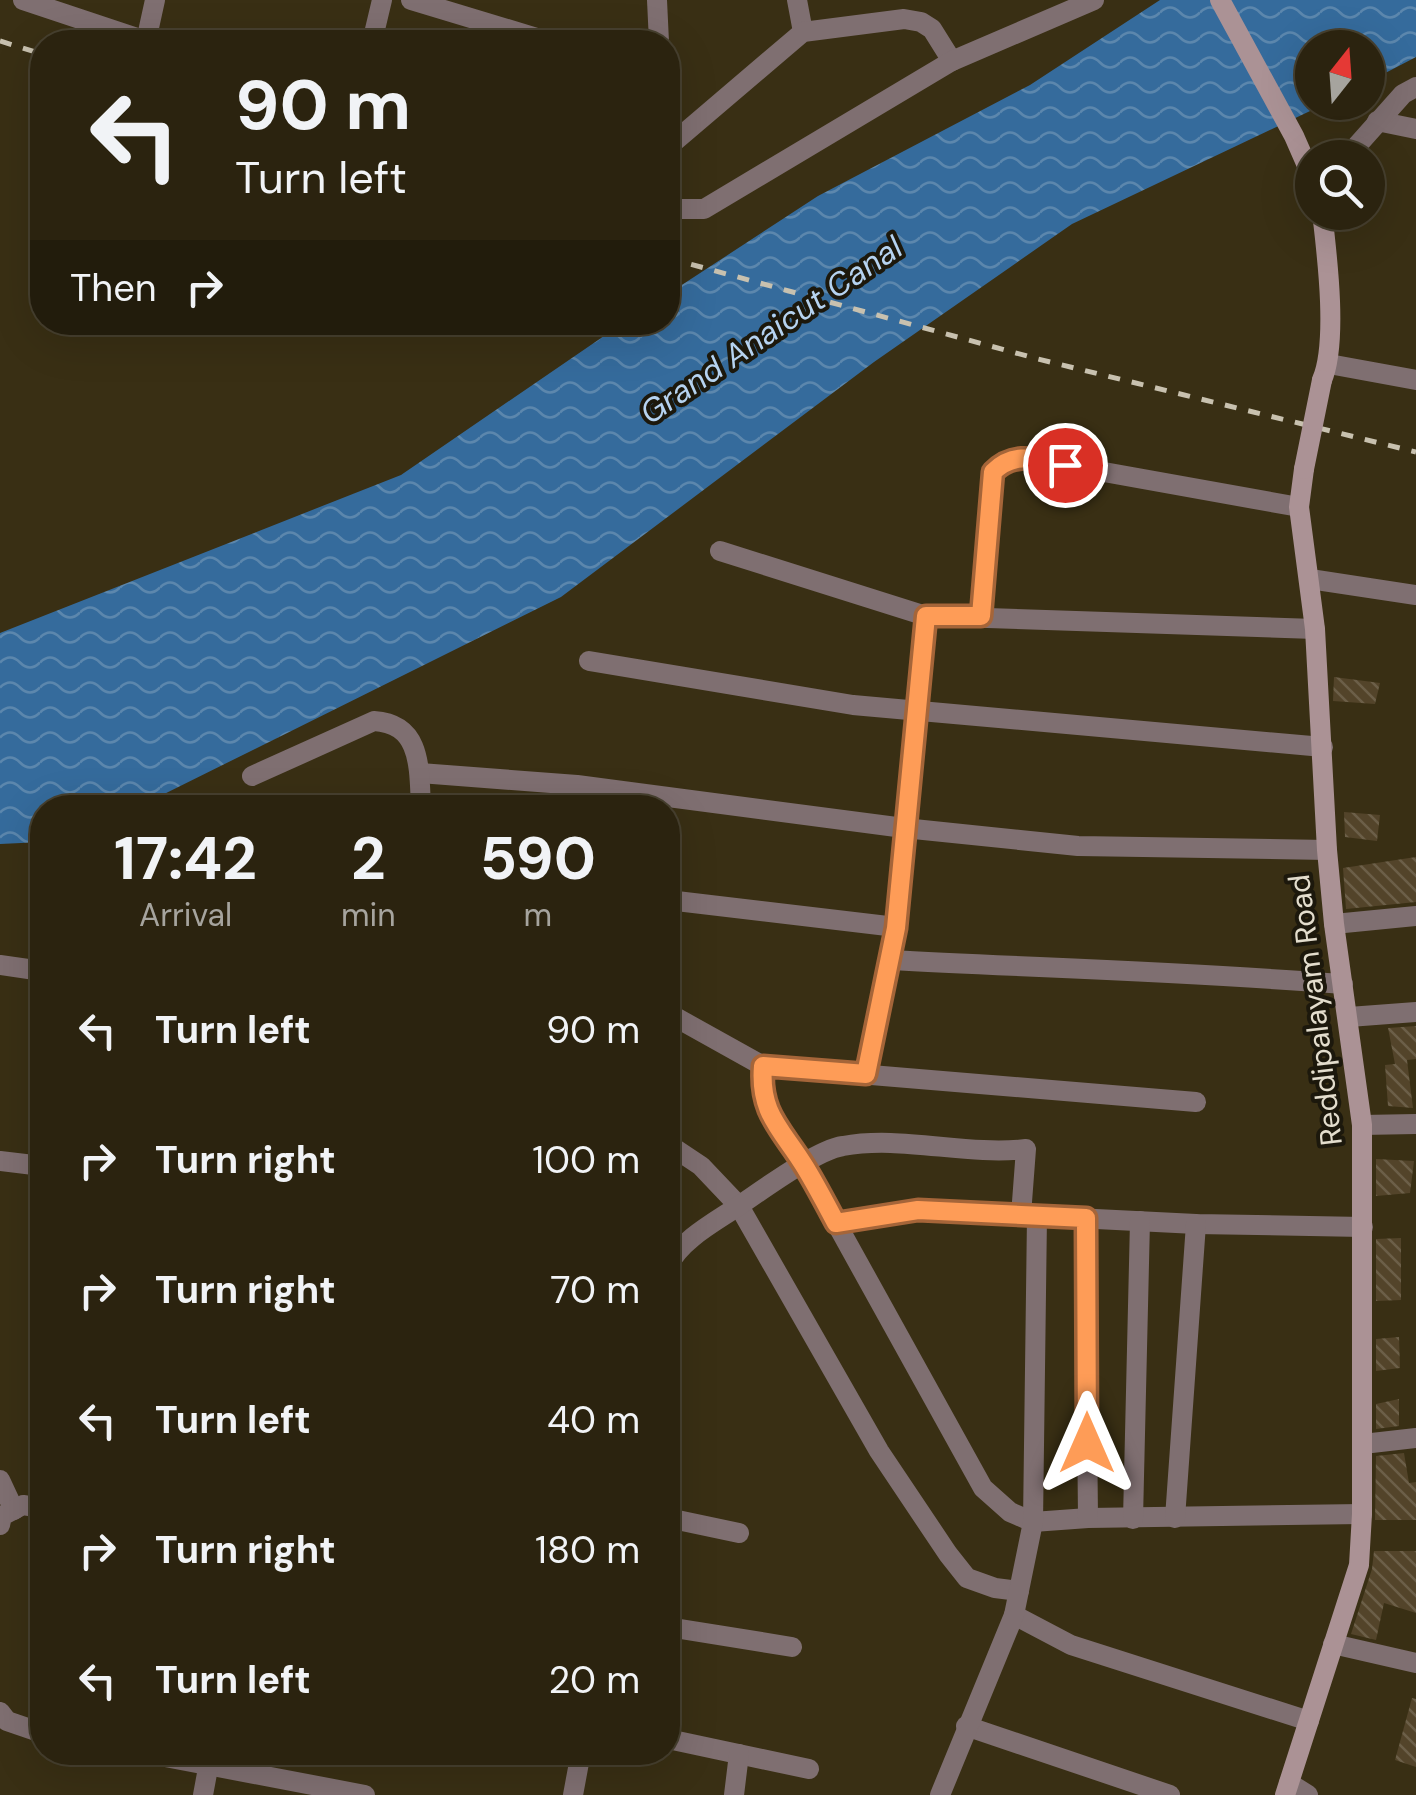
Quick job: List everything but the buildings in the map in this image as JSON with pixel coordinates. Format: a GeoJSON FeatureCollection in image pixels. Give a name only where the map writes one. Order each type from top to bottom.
{"type":"FeatureCollection","features":[{"type":"Feature","properties":{"kind":"street"},"geometry":{"type":"LineString","coordinates":[[149,30],[154,0]]}},
{"type":"Feature","properties":{"kind":"street"},"geometry":{"type":"LineString","coordinates":[[375,30],[382,0]]}},
{"type":"Feature","properties":{"kind":"street"},"geometry":{"type":"LineString","coordinates":[[410,0],[510,30]]}},
{"type":"Feature","properties":{"kind":"street"},"geometry":{"type":"LineString","coordinates":[[657,0],[658,30]]}},
{"type":"Feature","properties":{"kind":"street"},"geometry":{"type":"LineString","coordinates":[[797,0],[803,32]]}},
{"type":"Feature","properties":{"kind":"street"},"geometry":{"type":"LineString","coordinates":[[680,209],[704,209],[952,61],[1051,10],[1094,0]]}},
{"type":"Feature","properties":{"kind":"street"},"geometry":{"type":"LineString","coordinates":[[1220,0],[1296,140]]}},
{"type":"Feature","properties":{"kind":"street"},"geometry":{"type":"LineString","coordinates":[[35,1],[114,30]]}},
{"type":"Feature","properties":{"kind":"street"},"geometry":{"type":"LineString","coordinates":[[680,137],[803,32],[904,18],[921,22],[932,30],[952,61]]}},
{"type":"Feature","properties":{"kind":"street"},"geometry":{"type":"LineString","coordinates":[[1361,140],[1403,94],[1416,87]]}},
{"type":"Feature","properties":{"kind":"street"},"geometry":{"type":"LineString","coordinates":[[1377,121],[1416,129]]}},
{"type":"Feature","properties":{"kind":"street","name":"Reddipalayam Road"},"geometry":{"type":"LineString","coordinates":[[1287,1789],[1359,1565],[1362,1514],[1362,1125],[1334,924],[1315,628],[1300,507],[1304,469],[1326,372],[1329,278],[1324,230]]}},
{"type":"Feature","properties":{"kind":"street"},"geometry":{"type":"LineString","coordinates":[[1326,372],[1416,380]]}},
{"type":"Feature","properties":{"kind":"street"},"geometry":{"type":"LineString","coordinates":[[981,616],[990,491],[993,472],[1005,460],[1026,458],[1300,507]]}},
{"type":"Feature","properties":{"kind":"street"},"geometry":{"type":"LineString","coordinates":[[720,551],[926,616],[1315,628]]}},
{"type":"Feature","properties":{"kind":"street"},"geometry":{"type":"LineString","coordinates":[[1310,579],[1416,594]]}},
{"type":"Feature","properties":{"kind":"street"},"geometry":{"type":"LineString","coordinates":[[866,1074],[896,928],[926,616]]}},
{"type":"Feature","properties":{"kind":"street"},"geometry":{"type":"LineString","coordinates":[[589,661],[853,705],[1322,747]]}},
{"type":"Feature","properties":{"kind":"street"},"geometry":{"type":"LineString","coordinates":[[252,776],[374,721],[393,722],[410,736],[420,773],[421,795]]}},
{"type":"Feature","properties":{"kind":"street"},"geometry":{"type":"LineString","coordinates":[[420,773],[654,795]]}},
{"type":"Feature","properties":{"kind":"street"},"geometry":{"type":"LineString","coordinates":[[577,795],[578,785]]}},
{"type":"Feature","properties":{"kind":"street"},"geometry":{"type":"LineString","coordinates":[[680,798],[1078,846],[1327,850]]}},
{"type":"Feature","properties":{"kind":"street"},"geometry":{"type":"LineString","coordinates":[[680,901],[896,928]]}},
{"type":"Feature","properties":{"kind":"street"},"geometry":{"type":"LineString","coordinates":[[1334,924],[1416,916]]}},
{"type":"Feature","properties":{"kind":"street"},"geometry":{"type":"LineString","coordinates":[[889,960],[1190,972],[1344,984]]}},
{"type":"Feature","properties":{"kind":"street"},"geometry":{"type":"LineString","coordinates":[[0,965],[30,969]]}},
{"type":"Feature","properties":{"kind":"street"},"geometry":{"type":"LineString","coordinates":[[1348,1016],[1416,1012]]}},
{"type":"Feature","properties":{"kind":"street"},"geometry":{"type":"LineString","coordinates":[[680,1020],[763,1066],[1196,1102]]}},
{"type":"Feature","properties":{"kind":"street"},"geometry":{"type":"LineString","coordinates":[[763,1066],[761,1086],[768,1116],[804,1165],[983,1488],[1010,1512],[1033,1522],[1362,1514]]}},
{"type":"Feature","properties":{"kind":"street"},"geometry":{"type":"LineString","coordinates":[[1362,1125],[1416,1124]]}},
{"type":"Feature","properties":{"kind":"street"},"geometry":{"type":"LineString","coordinates":[[680,1249],[738,1206],[840,1146],[874,1144],[1004,1152],[1026,1149],[1033,1522],[1014,1616],[940,1795]]}},
{"type":"Feature","properties":{"kind":"street"},"geometry":{"type":"LineString","coordinates":[[680,1152],[701,1166],[738,1206],[879,1451],[948,1554],[968,1578],[995,1588],[1019,1591]]}},
{"type":"Feature","properties":{"kind":"street"},"geometry":{"type":"LineString","coordinates":[[0,1161],[30,1165]]}},
{"type":"Feature","properties":{"kind":"street"},"geometry":{"type":"LineString","coordinates":[[836,1223],[918,1210],[1363,1228]]}},
{"type":"Feature","properties":{"kind":"street"},"geometry":{"type":"LineString","coordinates":[[1086,1218],[1088,1518]]}},
{"type":"Feature","properties":{"kind":"street"},"geometry":{"type":"LineString","coordinates":[[1133,1518],[1140,1221]]}},
{"type":"Feature","properties":{"kind":"street"},"geometry":{"type":"LineString","coordinates":[[1175,1518],[1196,1224]]}},
{"type":"Feature","properties":{"kind":"street"},"geometry":{"type":"LineString","coordinates":[[1363,1444],[1416,1438]]}},
{"type":"Feature","properties":{"kind":"street"},"geometry":{"type":"LineString","coordinates":[[0,1480],[7,1518],[22,1506],[30,1507]]}},
{"type":"Feature","properties":{"kind":"street"},"geometry":{"type":"LineString","coordinates":[[680,1521],[739,1533]]}},
{"type":"Feature","properties":{"kind":"street"},"geometry":{"type":"LineString","coordinates":[[1014,1616],[1071,1645],[1309,1721]]}},
{"type":"Feature","properties":{"kind":"street"},"geometry":{"type":"LineString","coordinates":[[680,1629],[792,1647]]}},
{"type":"Feature","properties":{"kind":"street"},"geometry":{"type":"LineString","coordinates":[[1334,1644],[1416,1663]]}},
{"type":"Feature","properties":{"kind":"street"},"geometry":{"type":"LineString","coordinates":[[0,1712],[6,1722],[30,1729]]}},
{"type":"Feature","properties":{"kind":"street"},"geometry":{"type":"LineString","coordinates":[[966,1726],[1170,1795]]}},
{"type":"Feature","properties":{"kind":"street"},"geometry":{"type":"LineString","coordinates":[[680,1741],[809,1769]]}},
{"type":"Feature","properties":{"kind":"street"},"geometry":{"type":"LineString","coordinates":[[734,1795],[740,1754]]}},
{"type":"Feature","properties":{"kind":"street"},"geometry":{"type":"LineString","coordinates":[[203,1795],[209,1765]]}},
{"type":"Feature","properties":{"kind":"street"},"geometry":{"type":"LineString","coordinates":[[236,1765],[365,1795]]}},
{"type":"Feature","properties":{"kind":"street"},"geometry":{"type":"LineString","coordinates":[[573,1795],[579,1765]]}},
{"type":"Feature","properties":{"kind":"street"},"geometry":{"type":"LineString","coordinates":[[1287,1789],[1308,1795]]}},
{"type":"Feature","properties":{"kind":"water","name":"Grand Anaicut Canal"},"geometry":{"type":"Polygon","coordinates":[[[1160,0],[1416,0],[1416,57],[1385,73],[1385,30],[1295,30],[1295,118],[1072,224],[874,362],[561,597],[162,795],[30,795],[30,843],[0,844],[0,633],[401,475],[605,335],[680,335],[680,286],[818,196],[1030,85],[1160,0]]]}},
{"type":"Feature","properties":{"kind":"railway"},"geometry":{"type":"LineString","coordinates":[[0,41],[30,50]]}},
{"type":"Feature","properties":{"kind":"railway"},"geometry":{"type":"LineString","coordinates":[[680,261],[1038,359],[1416,452]]}},
{"type":"Feature","properties":{"kind":"route"},"geometry":{"type":"LineString","coordinates":[[1065,465],[1026,458],[1005,460],[993,472],[981,616],[926,616],[896,928],[866,1074],[763,1066],[761,1086],[768,1116],[804,1165],[836,1223],[918,1210],[1086,1218],[1087,1443]]}}]}
